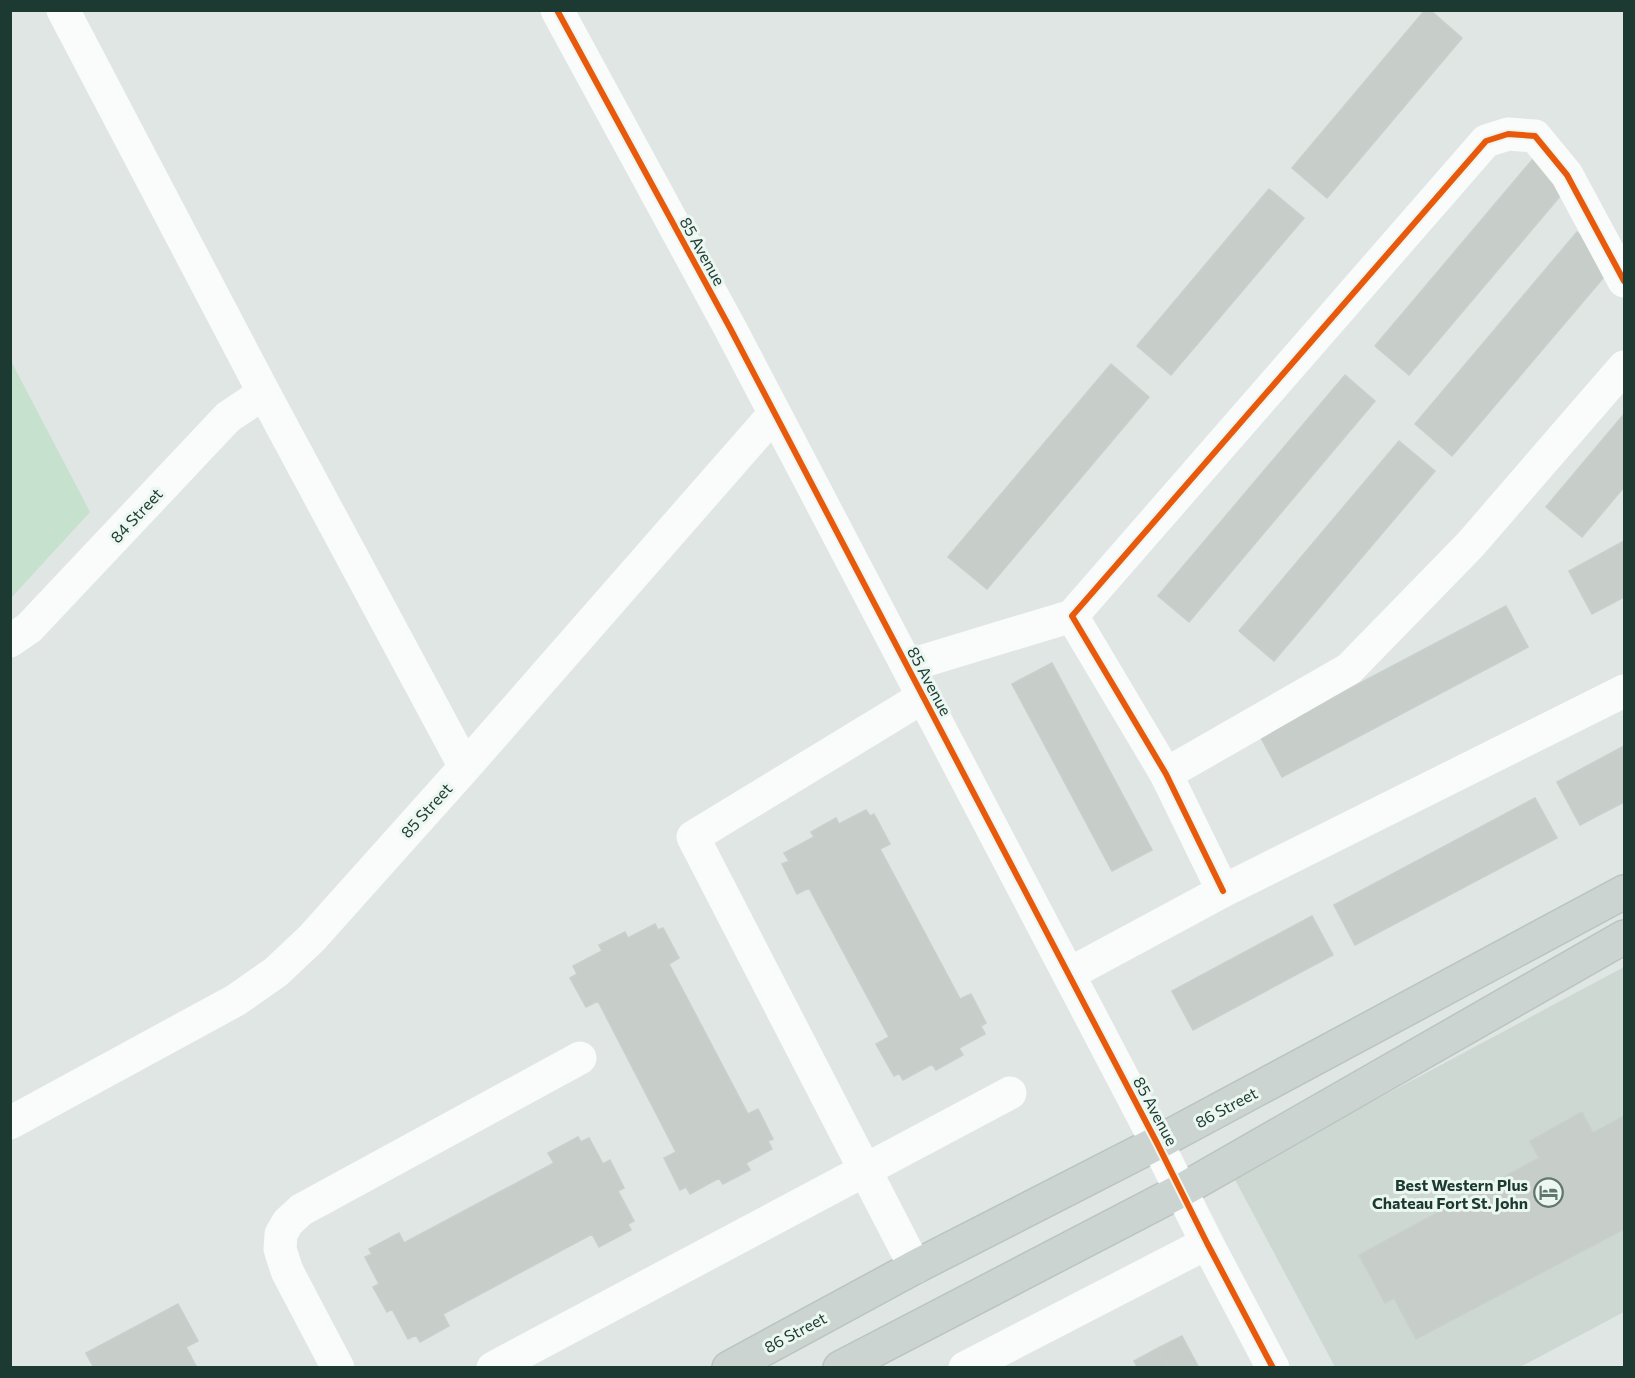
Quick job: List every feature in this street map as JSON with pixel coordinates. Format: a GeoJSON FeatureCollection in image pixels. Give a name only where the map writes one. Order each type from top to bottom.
{"type":"FeatureCollection","features":[{"type":"Feature","properties":{"kind":"main road","name":"86 Street"},"geometry":{"type":"LineString","coordinates":[[729,1368],[915,1267],[1157,1143],[1624,892]]}},
{"type":"Feature","properties":{"kind":"main road"},"geometry":{"type":"LineString","coordinates":[[840,1368],[1182,1190],[1624,938]]}},
{"type":"Feature","properties":{"kind":"street"},"geometry":{"type":"LineString","coordinates":[[63,10],[264,393],[465,767]]}},
{"type":"Feature","properties":{"kind":"street","name":"85 Avenue"},"geometry":{"type":"LineString","coordinates":[[557,10],[730,328],[1273,1368]]}},
{"type":"Feature","properties":{"kind":"street"},"geometry":{"type":"LineString","coordinates":[[907,666],[1072,616],[1486,141],[1508,134],[1535,136],[1567,175],[1624,281]]}},
{"type":"Feature","properties":{"kind":"street"},"geometry":{"type":"LineString","coordinates":[[1166,774],[1348,669],[1470,545],[1624,366]]}},
{"type":"Feature","properties":{"kind":"street","name":"84 Street"},"geometry":{"type":"LineString","coordinates":[[10,641],[29,628],[228,417],[264,393]]}},
{"type":"Feature","properties":{"kind":"street","name":"85 Street"},"geometry":{"type":"LineString","coordinates":[[10,1123],[236,1000],[276,972],[312,938],[465,767],[774,414]]}},
{"type":"Feature","properties":{"kind":"street"},"geometry":{"type":"LineString","coordinates":[[1072,616],[1166,774],[1223,891]]}},
{"type":"Feature","properties":{"kind":"street"},"geometry":{"type":"LineString","coordinates":[[1069,974],[1223,891],[1624,691]]}},
{"type":"Feature","properties":{"kind":"street"},"geometry":{"type":"LineString","coordinates":[[915,1267],[693,837],[923,697]]}},
{"type":"Feature","properties":{"kind":"street"},"geometry":{"type":"LineString","coordinates":[[338,1368],[287,1271],[280,1249],[281,1234],[288,1222],[301,1210],[580,1058]]}},
{"type":"Feature","properties":{"kind":"street"},"geometry":{"type":"LineString","coordinates":[[493,1368],[1010,1093]]}},
{"type":"Feature","properties":{"kind":"street"},"geometry":{"type":"LineString","coordinates":[[965,1368],[1207,1243]]}},
{"type":"Feature","properties":{"kind":"shaded area"},"geometry":{"type":"Polygon","coordinates":[[[1624,967],[1624,1312],[1520,1367],[1335,1367],[1233,1176],[1624,967]]]}},
{"type":"Feature","properties":{"kind":"green space"},"geometry":{"type":"Polygon","coordinates":[[[11,361],[90,512],[10,598],[11,361]]]}},
{"type":"Feature","properties":{"kind":"building"},"geometry":{"type":"Polygon","coordinates":[[[1425,10],[1430,10],[1462,38],[1327,198],[1292,168],[1425,10]]]}},
{"type":"Feature","properties":{"kind":"building"},"geometry":{"type":"Polygon","coordinates":[[[1533,159],[1567,188],[1409,375],[1375,346],[1533,159]]]}},
{"type":"Feature","properties":{"kind":"building"},"geometry":{"type":"Polygon","coordinates":[[[1269,189],[1304,218],[1171,375],[1137,346],[1269,189]]]}},
{"type":"Feature","properties":{"kind":"building"},"geometry":{"type":"Polygon","coordinates":[[[1577,232],[1615,264],[1452,456],[1415,424],[1577,232]]]}},
{"type":"Feature","properties":{"kind":"building"},"geometry":{"type":"Polygon","coordinates":[[[1111,364],[1149,397],[987,589],[948,557],[1111,364]]]}},
{"type":"Feature","properties":{"kind":"building"},"geometry":{"type":"Polygon","coordinates":[[[1345,375],[1375,401],[1189,622],[1158,596],[1345,375]]]}},
{"type":"Feature","properties":{"kind":"building"},"geometry":{"type":"Polygon","coordinates":[[[1624,414],[1624,487],[1582,537],[1546,507],[1624,414]]]}},
{"type":"Feature","properties":{"kind":"building"},"geometry":{"type":"Polygon","coordinates":[[[1399,441],[1435,471],[1274,661],[1239,631],[1399,441]]]}},
{"type":"Feature","properties":{"kind":"building"},"geometry":{"type":"Polygon","coordinates":[[[1624,541],[1624,597],[1592,614],[1569,571],[1624,541]]]}},
{"type":"Feature","properties":{"kind":"building"},"geometry":{"type":"Polygon","coordinates":[[[1506,606],[1528,647],[1282,777],[1260,736],[1506,606]]]}},
{"type":"Feature","properties":{"kind":"building"},"geometry":{"type":"Polygon","coordinates":[[[1052,663],[1152,850],[1112,871],[1012,684],[1052,663]]]}},
{"type":"Feature","properties":{"kind":"building"},"geometry":{"type":"Polygon","coordinates":[[[1624,746],[1624,802],[1580,825],[1557,782],[1624,746]]]}},
{"type":"Feature","properties":{"kind":"building"},"geometry":{"type":"Polygon","coordinates":[[[1535,798],[1557,838],[1355,945],[1334,905],[1535,798]]]}},
{"type":"Feature","properties":{"kind":"building"},"geometry":{"type":"Polygon","coordinates":[[[866,810],[870,816],[874,814],[890,844],[880,849],[960,999],[971,994],[986,1023],[981,1026],[985,1034],[959,1048],[963,1055],[936,1070],[932,1064],[903,1080],[899,1073],[894,1076],[876,1044],[889,1037],[809,888],[797,894],[782,864],[789,861],[784,853],[814,837],[811,832],[836,818],[839,824],[866,810]]]}},
{"type":"Feature","properties":{"kind":"building"},"geometry":{"type":"Polygon","coordinates":[[[1312,916],[1333,955],[1193,1030],[1172,991],[1312,916]]]}},
{"type":"Feature","properties":{"kind":"building"},"geometry":{"type":"Polygon","coordinates":[[[655,924],[658,930],[663,928],[679,958],[669,964],[748,1114],[758,1109],[773,1139],[768,1141],[772,1149],[746,1163],[750,1170],[723,1184],[719,1178],[690,1194],[686,1187],[680,1190],[664,1158],[676,1152],[598,1001],[586,1007],[570,978],[577,974],[573,966],[602,951],[599,945],[625,932],[628,938],[655,924]]]}},
{"type":"Feature","properties":{"kind":"building","name":"Best Western Plus Chateau Fort St. John"},"geometry":{"type":"Polygon","coordinates":[[[1582,1112],[1593,1133],[1624,1116],[1624,1229],[1416,1339],[1394,1298],[1385,1303],[1359,1255],[1539,1158],[1530,1141],[1582,1112]]]}},
{"type":"Feature","properties":{"kind":"building"},"geometry":{"type":"Polygon","coordinates":[[[578,1137],[581,1142],[589,1138],[603,1164],[610,1160],[624,1188],[618,1191],[634,1221],[628,1224],[631,1230],[599,1247],[592,1234],[443,1314],[449,1326],[420,1342],[416,1335],[408,1339],[392,1309],[387,1312],[373,1287],[379,1284],[365,1257],[372,1254],[369,1249],[399,1233],[404,1243],[554,1163],[548,1153],[578,1137]]]}},
{"type":"Feature","properties":{"kind":"building"},"geometry":{"type":"Polygon","coordinates":[[[178,1304],[198,1341],[186,1347],[197,1368],[94,1368],[86,1353],[178,1304]]]}},
{"type":"Feature","properties":{"kind":"building"},"geometry":{"type":"Polygon","coordinates":[[[1182,1336],[1199,1368],[1168,1368],[1158,1348],[1182,1336]]]}},
{"type":"Feature","properties":{"kind":"building"},"geometry":{"type":"Polygon","coordinates":[[[1158,1348],[1168,1368],[1138,1368],[1134,1361],[1158,1348]]]}},
{"type":"Feature","properties":{"kind":"cycle path"},"geometry":{"type":"LineString","coordinates":[[557,10],[730,328],[1273,1368]]}},
{"type":"Feature","properties":{"kind":"cycle path"},"geometry":{"type":"LineString","coordinates":[[1223,891],[1166,774],[1072,616],[1486,141],[1508,134],[1535,136],[1567,175],[1624,281]]}},
{"type":"Feature","properties":{"kind":"place","name":"Best Western Plus Chateau Fort St. John"},"geometry":{"type":"Point","coordinates":[1549,1193]}}]}
